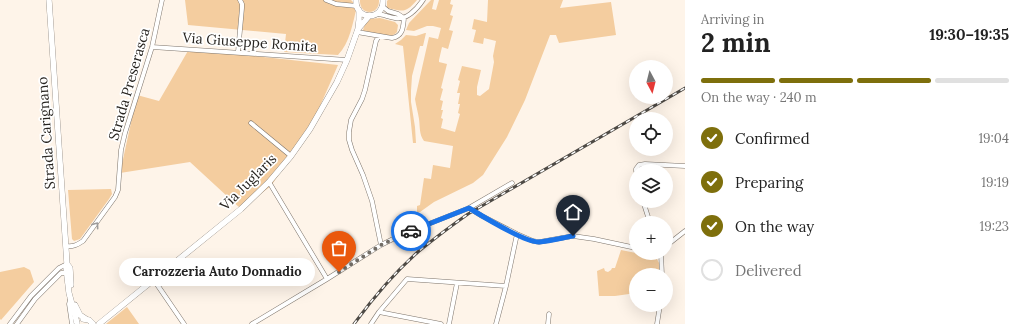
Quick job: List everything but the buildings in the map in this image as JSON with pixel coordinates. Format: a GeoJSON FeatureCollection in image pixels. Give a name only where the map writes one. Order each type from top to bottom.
{"type":"FeatureCollection","features":[{"type":"Feature","properties":{"kind":"street","name":"Strada Preserasca"},"geometry":{"type":"LineString","coordinates":[[66,246],[76,246],[83,241],[115,197],[118,190],[121,150],[152,47],[162,0]]}},
{"type":"Feature","properties":{"kind":"street"},"geometry":{"type":"LineString","coordinates":[[238,52],[242,8],[240,0]]}},
{"type":"Feature","properties":{"kind":"street"},"geometry":{"type":"LineString","coordinates":[[326,0],[336,4],[358,8],[361,13],[369,16],[381,14],[397,19],[404,18],[415,10],[423,0]]}},
{"type":"Feature","properties":{"kind":"street","name":"Via Juglaris"},"geometry":{"type":"LineString","coordinates":[[98,324],[236,213],[269,182],[291,156],[310,129],[337,82],[347,60],[358,30],[359,20],[356,0]]}},
{"type":"Feature","properties":{"kind":"street","name":"Strada Carignano"},"geometry":{"type":"LineString","coordinates":[[50,1],[66,246],[66,272],[75,324]]}},
{"type":"Feature","properties":{"kind":"street"},"geometry":{"type":"LineString","coordinates":[[383,3],[388,11],[398,14],[404,18]]}},
{"type":"Feature","properties":{"kind":"street"},"geometry":{"type":"LineString","coordinates":[[376,14],[379,12],[383,3]]}},
{"type":"Feature","properties":{"kind":"street","name":"Via Juglaris"},"geometry":{"type":"LineString","coordinates":[[358,30],[369,16]]}},
{"type":"Feature","properties":{"kind":"street"},"geometry":{"type":"LineString","coordinates":[[358,30],[379,36],[392,38],[397,37],[402,33],[404,18]]}},
{"type":"Feature","properties":{"kind":"street"},"geometry":{"type":"LineString","coordinates":[[379,36],[376,40],[365,90],[351,120],[349,140],[372,201],[381,245]]}},
{"type":"Feature","properties":{"kind":"street","name":"Via Giuseppe Romita"},"geometry":{"type":"LineString","coordinates":[[152,47],[347,60]]}},
{"type":"Feature","properties":{"kind":"street"},"geometry":{"type":"LineString","coordinates":[[251,123],[291,156]]}},
{"type":"Feature","properties":{"kind":"street"},"geometry":{"type":"LineString","coordinates":[[673,165],[685,166]]}},
{"type":"Feature","properties":{"kind":"street"},"geometry":{"type":"LineString","coordinates":[[269,182],[327,279]]}},
{"type":"Feature","properties":{"kind":"street"},"geometry":{"type":"LineString","coordinates":[[252,324],[381,245],[403,234],[469,208],[512,183]]}},
{"type":"Feature","properties":{"kind":"street"},"geometry":{"type":"LineString","coordinates":[[469,208],[533,241],[539,242],[573,236],[629,246]]}},
{"type":"Feature","properties":{"kind":"street"},"geometry":{"type":"LineString","coordinates":[[673,240],[685,231]]}},
{"type":"Feature","properties":{"kind":"street"},"geometry":{"type":"LineString","coordinates":[[496,324],[517,234]]}},
{"type":"Feature","properties":{"kind":"street"},"geometry":{"type":"LineString","coordinates":[[10,324],[31,296],[59,268],[67,264]]}},
{"type":"Feature","properties":{"kind":"street","name":"Strada Carignano"},"geometry":{"type":"LineString","coordinates":[[67,264],[70,268],[74,302],[80,314],[90,322]]}},
{"type":"Feature","properties":{"kind":"street"},"geometry":{"type":"LineString","coordinates":[[17,324],[35,299],[61,273],[66,272]]}},
{"type":"Feature","properties":{"kind":"street"},"geometry":{"type":"LineString","coordinates":[[371,324],[379,312],[407,279],[506,286]]}},
{"type":"Feature","properties":{"kind":"street"},"geometry":{"type":"LineString","coordinates":[[154,280],[184,324]]}},
{"type":"Feature","properties":{"kind":"street"},"geometry":{"type":"LineString","coordinates":[[449,324],[457,283]]}},
{"type":"Feature","properties":{"kind":"street"},"geometry":{"type":"LineString","coordinates":[[379,312],[441,324]]}},
{"type":"Feature","properties":{"kind":"street"},"geometry":{"type":"LineString","coordinates":[[656,324],[659,312]]}},
{"type":"Feature","properties":{"kind":"street"},"geometry":{"type":"LineString","coordinates":[[548,324],[549,314]]}},
{"type":"Feature","properties":{"kind":"street","name":"Via Juglaris"},"geometry":{"type":"LineString","coordinates":[[75,324],[80,320],[90,322],[108,315]]}},
{"type":"Feature","properties":{"kind":"shaded area"},"geometry":{"type":"Polygon","coordinates":[[[185,0],[351,0],[357,6],[348,38],[338,55],[284,52],[286,34],[188,25],[185,0]]]}},
{"type":"Feature","properties":{"kind":"shaded area"},"geometry":{"type":"Polygon","coordinates":[[[360,0],[379,0],[376,9],[370,12],[363,9],[360,0]]]}},
{"type":"Feature","properties":{"kind":"shaded area"},"geometry":{"type":"Polygon","coordinates":[[[388,0],[417,0],[410,8],[400,10],[387,8],[388,0]]]}},
{"type":"Feature","properties":{"kind":"shaded area"},"geometry":{"type":"Polygon","coordinates":[[[431,0],[434,0],[432,9],[436,10],[439,0],[451,0],[450,4],[453,5],[450,15],[453,16],[449,30],[453,31],[448,49],[442,47],[439,62],[447,64],[441,88],[443,89],[440,100],[443,101],[441,110],[443,110],[441,118],[443,119],[441,128],[455,132],[460,114],[458,113],[460,104],[458,104],[460,93],[457,93],[460,81],[458,80],[462,66],[481,70],[477,87],[477,95],[480,96],[489,89],[496,41],[484,38],[483,44],[473,42],[476,30],[472,29],[474,19],[487,22],[488,0],[563,0],[560,8],[611,2],[616,35],[559,43],[556,35],[550,35],[525,100],[507,137],[483,175],[473,183],[434,202],[417,213],[417,206],[420,205],[424,178],[431,179],[433,165],[450,168],[453,146],[424,141],[420,133],[415,99],[429,37],[438,39],[441,28],[427,26],[414,31],[406,30],[409,23],[431,0]]]}},
{"type":"Feature","properties":{"kind":"shaded area"},"geometry":{"type":"Polygon","coordinates":[[[380,18],[395,22],[398,25],[397,32],[391,36],[364,32],[363,30],[366,21],[369,19],[380,18]]]}},
{"type":"Feature","properties":{"kind":"shaded area"},"geometry":{"type":"Polygon","coordinates":[[[426,33],[423,46],[420,46],[412,76],[411,102],[416,143],[413,143],[403,46],[395,44],[406,35],[416,36],[426,33]]]}},
{"type":"Feature","properties":{"kind":"shaded area"},"geometry":{"type":"Polygon","coordinates":[[[189,49],[338,65],[310,129],[271,186],[241,209],[190,162],[120,173],[137,95],[159,101],[189,49]]]}},
{"type":"Feature","properties":{"kind":"shaded area"},"geometry":{"type":"Polygon","coordinates":[[[111,189],[112,194],[109,199],[80,239],[74,241],[72,239],[68,190],[111,189]]]}},
{"type":"Feature","properties":{"kind":"shaded area"},"geometry":{"type":"Polygon","coordinates":[[[621,250],[629,252],[629,260],[658,260],[659,263],[659,268],[629,268],[629,294],[599,296],[597,271],[604,268],[605,271],[608,272],[612,268],[615,268],[621,250]]]}},
{"type":"Feature","properties":{"kind":"shaded area"},"geometry":{"type":"Polygon","coordinates":[[[24,267],[30,270],[34,282],[1,320],[0,272],[24,267]]]}},
{"type":"Feature","properties":{"kind":"shaded area"},"geometry":{"type":"Polygon","coordinates":[[[127,307],[139,324],[106,324],[107,323],[127,307]]]}},
{"type":"Feature","properties":{"kind":"railway"},"geometry":{"type":"LineString","coordinates":[[354,324],[376,295],[401,268],[419,251],[468,214],[685,88]]}},
{"type":"Feature","properties":{"kind":"way so far"},"geometry":{"type":"LineString","coordinates":[[339,272],[381,245],[411,231]]}},
{"type":"Feature","properties":{"kind":"place","name":"Carrozzeria Auto Donnadio"},"geometry":{"type":"Point","coordinates":[339,272]}},
{"type":"Feature","properties":{"kind":"route"},"geometry":{"type":"LineString","coordinates":[[411,231],[469,208],[495,223],[533,241],[539,242],[573,236]]}}]}
